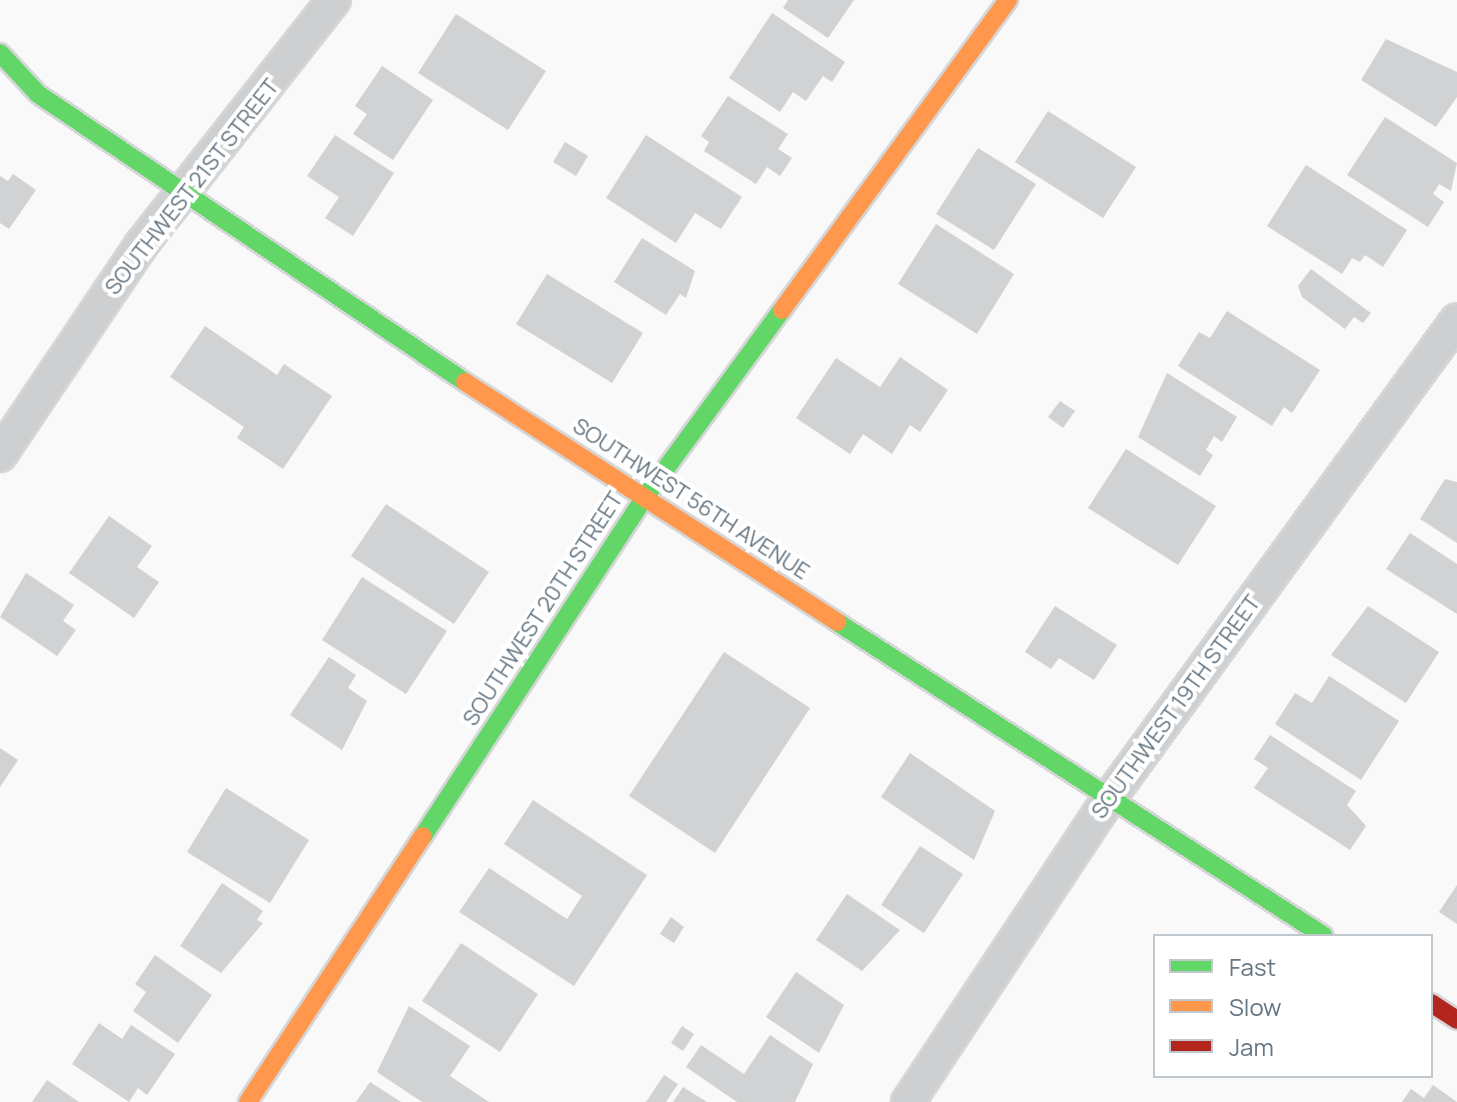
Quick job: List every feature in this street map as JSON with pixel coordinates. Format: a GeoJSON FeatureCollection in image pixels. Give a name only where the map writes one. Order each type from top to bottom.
{"type":"FeatureCollection","features":[{"type":"Feature","properties":{"kind":"street","name":"SOUTHWEST 21ST STREET"},"geometry":{"type":"LineString","coordinates":[[0,455],[184,190],[334,0]]}},
{"type":"Feature","properties":{"kind":"street","name":"SOUTHWEST 20TH STREET"},"geometry":{"type":"LineString","coordinates":[[248,1102],[645,497],[1008,0]]}},
{"type":"Feature","properties":{"kind":"street","name":"SOUTHWEST 56TH AVENUE"},"geometry":{"type":"LineString","coordinates":[[0,53],[38,94],[184,190],[369,320],[1108,800],[1321,934]]}},
{"type":"Feature","properties":{"kind":"street","name":"SOUTHWEST 56TH AVENUE"},"geometry":{"type":"LineString","coordinates":[[0,82],[38,94]]}},
{"type":"Feature","properties":{"kind":"street","name":"SOUTHWEST 19TH STREET"},"geometry":{"type":"LineString","coordinates":[[908,1102],[1108,800],[1457,320]]}},
{"type":"Feature","properties":{"kind":"street"},"geometry":{"type":"LineString","coordinates":[[1433,1004],[1457,1020]]}},
{"type":"Feature","properties":{"kind":"building"},"geometry":{"type":"Polygon","coordinates":[[[788,0],[854,0],[828,38],[783,8],[788,0]]]}},
{"type":"Feature","properties":{"kind":"building"},"geometry":{"type":"Polygon","coordinates":[[[772,13],[845,62],[832,82],[823,76],[806,101],[793,92],[780,112],[729,78],[772,13]]]}},
{"type":"Feature","properties":{"kind":"building"},"geometry":{"type":"Polygon","coordinates":[[[456,14],[546,71],[508,130],[418,73],[456,14]]]}},
{"type":"Feature","properties":{"kind":"building"},"geometry":{"type":"Polygon","coordinates":[[[1386,39],[1457,72],[1457,97],[1436,127],[1361,80],[1386,39]]]}},
{"type":"Feature","properties":{"kind":"building"},"geometry":{"type":"Polygon","coordinates":[[[382,66],[433,100],[393,160],[353,134],[367,114],[355,106],[382,66]]]}},
{"type":"Feature","properties":{"kind":"building"},"geometry":{"type":"Polygon","coordinates":[[[728,96],[788,134],[778,149],[792,158],[780,176],[767,167],[756,184],[704,151],[709,142],[701,136],[728,96]]]}},
{"type":"Feature","properties":{"kind":"building"},"geometry":{"type":"Polygon","coordinates":[[[1048,111],[1136,167],[1103,218],[1015,162],[1048,111]]]}},
{"type":"Feature","properties":{"kind":"building"},"geometry":{"type":"Polygon","coordinates":[[[1385,117],[1457,163],[1451,191],[1439,184],[1433,194],[1444,202],[1428,227],[1347,175],[1385,117]]]}},
{"type":"Feature","properties":{"kind":"building"},"geometry":{"type":"Polygon","coordinates":[[[335,135],[394,173],[353,236],[325,218],[339,197],[307,176],[335,135]]]}},
{"type":"Feature","properties":{"kind":"building"},"geometry":{"type":"Polygon","coordinates":[[[646,135],[742,197],[721,229],[695,213],[676,243],[606,198],[646,135]]]}},
{"type":"Feature","properties":{"kind":"building"},"geometry":{"type":"Polygon","coordinates":[[[565,142],[588,156],[576,176],[553,162],[565,142]]]}},
{"type":"Feature","properties":{"kind":"building"},"geometry":{"type":"Polygon","coordinates":[[[978,148],[1036,184],[994,250],[936,214],[978,148]]]}},
{"type":"Feature","properties":{"kind":"building"},"geometry":{"type":"Polygon","coordinates":[[[1306,165],[1407,230],[1383,267],[1365,255],[1360,262],[1352,258],[1342,274],[1267,226],[1306,165]]]}},
{"type":"Feature","properties":{"kind":"building"},"geometry":{"type":"Polygon","coordinates":[[[13,174],[36,190],[9,229],[0,223],[0,176],[8,181],[13,174]]]}},
{"type":"Feature","properties":{"kind":"building"},"geometry":{"type":"Polygon","coordinates":[[[936,224],[1014,274],[977,334],[898,284],[936,224]]]}},
{"type":"Feature","properties":{"kind":"building"},"geometry":{"type":"Polygon","coordinates":[[[642,238],[695,271],[686,298],[680,294],[666,315],[614,282],[642,238]]]}},
{"type":"Feature","properties":{"kind":"building"},"geometry":{"type":"Polygon","coordinates":[[[1311,269],[1371,313],[1363,323],[1354,317],[1345,329],[1302,297],[1298,286],[1311,269]]]}},
{"type":"Feature","properties":{"kind":"building"},"geometry":{"type":"Polygon","coordinates":[[[547,274],[643,333],[612,383],[516,324],[547,274]]]}},
{"type":"Feature","properties":{"kind":"building"},"geometry":{"type":"Polygon","coordinates":[[[1227,311],[1320,370],[1292,413],[1284,407],[1272,426],[1178,366],[1199,332],[1210,338],[1227,311]]]}},
{"type":"Feature","properties":{"kind":"building"},"geometry":{"type":"Polygon","coordinates":[[[205,326],[277,375],[284,364],[332,396],[283,469],[237,438],[244,427],[170,377],[205,326]]]}},
{"type":"Feature","properties":{"kind":"building"},"geometry":{"type":"Polygon","coordinates":[[[900,357],[948,390],[920,432],[910,425],[892,454],[863,434],[850,454],[796,418],[836,358],[880,387],[900,357]]]}},
{"type":"Feature","properties":{"kind":"building"},"geometry":{"type":"Polygon","coordinates":[[[1167,373],[1237,417],[1222,442],[1214,436],[1206,450],[1213,455],[1200,476],[1138,437],[1167,373]]]}},
{"type":"Feature","properties":{"kind":"building"},"geometry":{"type":"Polygon","coordinates":[[[1060,401],[1075,411],[1063,428],[1048,417],[1060,401]]]}},
{"type":"Feature","properties":{"kind":"building"},"geometry":{"type":"Polygon","coordinates":[[[1126,449],[1216,506],[1178,565],[1088,508],[1126,449]]]}},
{"type":"Feature","properties":{"kind":"building"},"geometry":{"type":"Polygon","coordinates":[[[1445,479],[1457,482],[1457,543],[1420,519],[1445,479]]]}},
{"type":"Feature","properties":{"kind":"building"},"geometry":{"type":"Polygon","coordinates":[[[386,504],[489,572],[454,624],[351,556],[386,504]]]}},
{"type":"Feature","properties":{"kind":"building"},"geometry":{"type":"Polygon","coordinates":[[[109,516],[152,546],[137,567],[159,582],[134,618],[69,573],[109,516]]]}},
{"type":"Feature","properties":{"kind":"building"},"geometry":{"type":"Polygon","coordinates":[[[1410,533],[1457,564],[1457,614],[1386,569],[1410,533]]]}},
{"type":"Feature","properties":{"kind":"building"},"geometry":{"type":"Polygon","coordinates":[[[26,573],[74,605],[63,621],[76,630],[57,656],[0,617],[26,573]]]}},
{"type":"Feature","properties":{"kind":"building"},"geometry":{"type":"Polygon","coordinates":[[[362,577],[447,631],[406,694],[322,640],[362,577]]]}},
{"type":"Feature","properties":{"kind":"building"},"geometry":{"type":"Polygon","coordinates":[[[1055,606],[1117,645],[1094,680],[1059,658],[1051,669],[1025,652],[1055,606]]]}},
{"type":"Feature","properties":{"kind":"building"},"geometry":{"type":"Polygon","coordinates":[[[1368,606],[1439,652],[1406,703],[1331,655],[1368,606]]]}},
{"type":"Feature","properties":{"kind":"building"},"geometry":{"type":"Polygon","coordinates":[[[724,652],[810,708],[715,853],[629,796],[724,652]]]}},
{"type":"Feature","properties":{"kind":"building"},"geometry":{"type":"Polygon","coordinates":[[[329,657],[356,675],[348,688],[367,701],[342,750],[290,715],[329,657]]]}},
{"type":"Feature","properties":{"kind":"building"},"geometry":{"type":"Polygon","coordinates":[[[1329,676],[1399,721],[1361,780],[1275,724],[1295,693],[1312,703],[1329,676]]]}},
{"type":"Feature","properties":{"kind":"building"},"geometry":{"type":"Polygon","coordinates":[[[1270,735],[1356,791],[1347,805],[1366,826],[1350,850],[1254,788],[1268,768],[1254,759],[1270,735]]]}},
{"type":"Feature","properties":{"kind":"building"},"geometry":{"type":"Polygon","coordinates":[[[0,748],[18,760],[0,787],[0,748]]]}},
{"type":"Feature","properties":{"kind":"building"},"geometry":{"type":"Polygon","coordinates":[[[910,753],[995,811],[974,860],[881,797],[910,753]]]}},
{"type":"Feature","properties":{"kind":"building"},"geometry":{"type":"Polygon","coordinates":[[[226,788],[309,840],[270,903],[187,852],[226,788]]]}},
{"type":"Feature","properties":{"kind":"building"},"geometry":{"type":"Polygon","coordinates":[[[533,800],[647,875],[574,986],[459,912],[489,868],[567,919],[582,896],[504,844],[533,800]]]}},
{"type":"Feature","properties":{"kind":"building"},"geometry":{"type":"Polygon","coordinates":[[[920,846],[963,874],[924,933],[881,905],[920,846]]]}},
{"type":"Feature","properties":{"kind":"building"},"geometry":{"type":"Polygon","coordinates":[[[222,883],[263,911],[257,920],[263,923],[221,973],[180,946],[222,883]]]}},
{"type":"Feature","properties":{"kind":"building"},"geometry":{"type":"Polygon","coordinates":[[[1457,885],[1457,924],[1439,912],[1457,885]]]}},
{"type":"Feature","properties":{"kind":"building"},"geometry":{"type":"Polygon","coordinates":[[[847,894],[900,930],[862,971],[816,940],[847,894]]]}},
{"type":"Feature","properties":{"kind":"building"},"geometry":{"type":"Polygon","coordinates":[[[671,917],[684,927],[674,943],[660,934],[671,917]]]}},
{"type":"Feature","properties":{"kind":"building"},"geometry":{"type":"Polygon","coordinates":[[[461,943],[538,994],[500,1052],[422,1001],[461,943]]]}},
{"type":"Feature","properties":{"kind":"building"},"geometry":{"type":"Polygon","coordinates":[[[155,955],[212,995],[178,1043],[133,1011],[146,992],[135,984],[155,955]]]}},
{"type":"Feature","properties":{"kind":"building"},"geometry":{"type":"Polygon","coordinates":[[[796,972],[844,1005],[819,1053],[766,1017],[796,972]]]}},
{"type":"Feature","properties":{"kind":"building"},"geometry":{"type":"Polygon","coordinates":[[[409,1006],[470,1046],[450,1076],[489,1102],[422,1102],[377,1072],[409,1006]]]}},
{"type":"Feature","properties":{"kind":"building"},"geometry":{"type":"Polygon","coordinates":[[[99,1023],[122,1039],[131,1025],[175,1054],[147,1095],[138,1088],[129,1102],[72,1064],[99,1023]]]}},
{"type":"Feature","properties":{"kind":"building"},"geometry":{"type":"Polygon","coordinates":[[[682,1026],[694,1034],[683,1051],[671,1043],[682,1026]]]}},
{"type":"Feature","properties":{"kind":"building"},"geometry":{"type":"Polygon","coordinates":[[[770,1035],[813,1064],[795,1102],[737,1102],[686,1067],[701,1045],[744,1074],[770,1035]]]}},
{"type":"Feature","properties":{"kind":"building"},"geometry":{"type":"Polygon","coordinates":[[[664,1075],[678,1084],[666,1102],[646,1102],[664,1075]]]}},
{"type":"Feature","properties":{"kind":"building"},"geometry":{"type":"Polygon","coordinates":[[[47,1080],[79,1102],[32,1102],[47,1080]]]}},
{"type":"Feature","properties":{"kind":"building"},"geometry":{"type":"Polygon","coordinates":[[[370,1082],[401,1102],[356,1102],[370,1082]]]}},
{"type":"Feature","properties":{"kind":"building"},"geometry":{"type":"Polygon","coordinates":[[[1433,1085],[1457,1102],[1402,1102],[1411,1089],[1424,1098],[1433,1085]]]}},
{"type":"Feature","properties":{"kind":"building"},"geometry":{"type":"Polygon","coordinates":[[[683,1087],[707,1102],[673,1102],[683,1087]]]}},
{"type":"Feature","properties":{"kind":"traffic: fast"},"geometry":{"type":"LineString","coordinates":[[0,53],[38,94],[465,382]]}},
{"type":"Feature","properties":{"kind":"traffic: fast"},"geometry":{"type":"LineString","coordinates":[[423,836],[645,497],[782,310]]}},
{"type":"Feature","properties":{"kind":"traffic: fast"},"geometry":{"type":"LineString","coordinates":[[837,622],[1321,934]]}},
{"type":"Feature","properties":{"kind":"traffic: slow"},"geometry":{"type":"LineString","coordinates":[[782,310],[1008,0]]}},
{"type":"Feature","properties":{"kind":"traffic: slow"},"geometry":{"type":"LineString","coordinates":[[465,382],[837,622]]}},
{"type":"Feature","properties":{"kind":"traffic: slow"},"geometry":{"type":"LineString","coordinates":[[248,1102],[423,836]]}},
{"type":"Feature","properties":{"kind":"traffic: jam"},"geometry":{"type":"LineString","coordinates":[[1433,1004],[1457,1020]]}}]}
